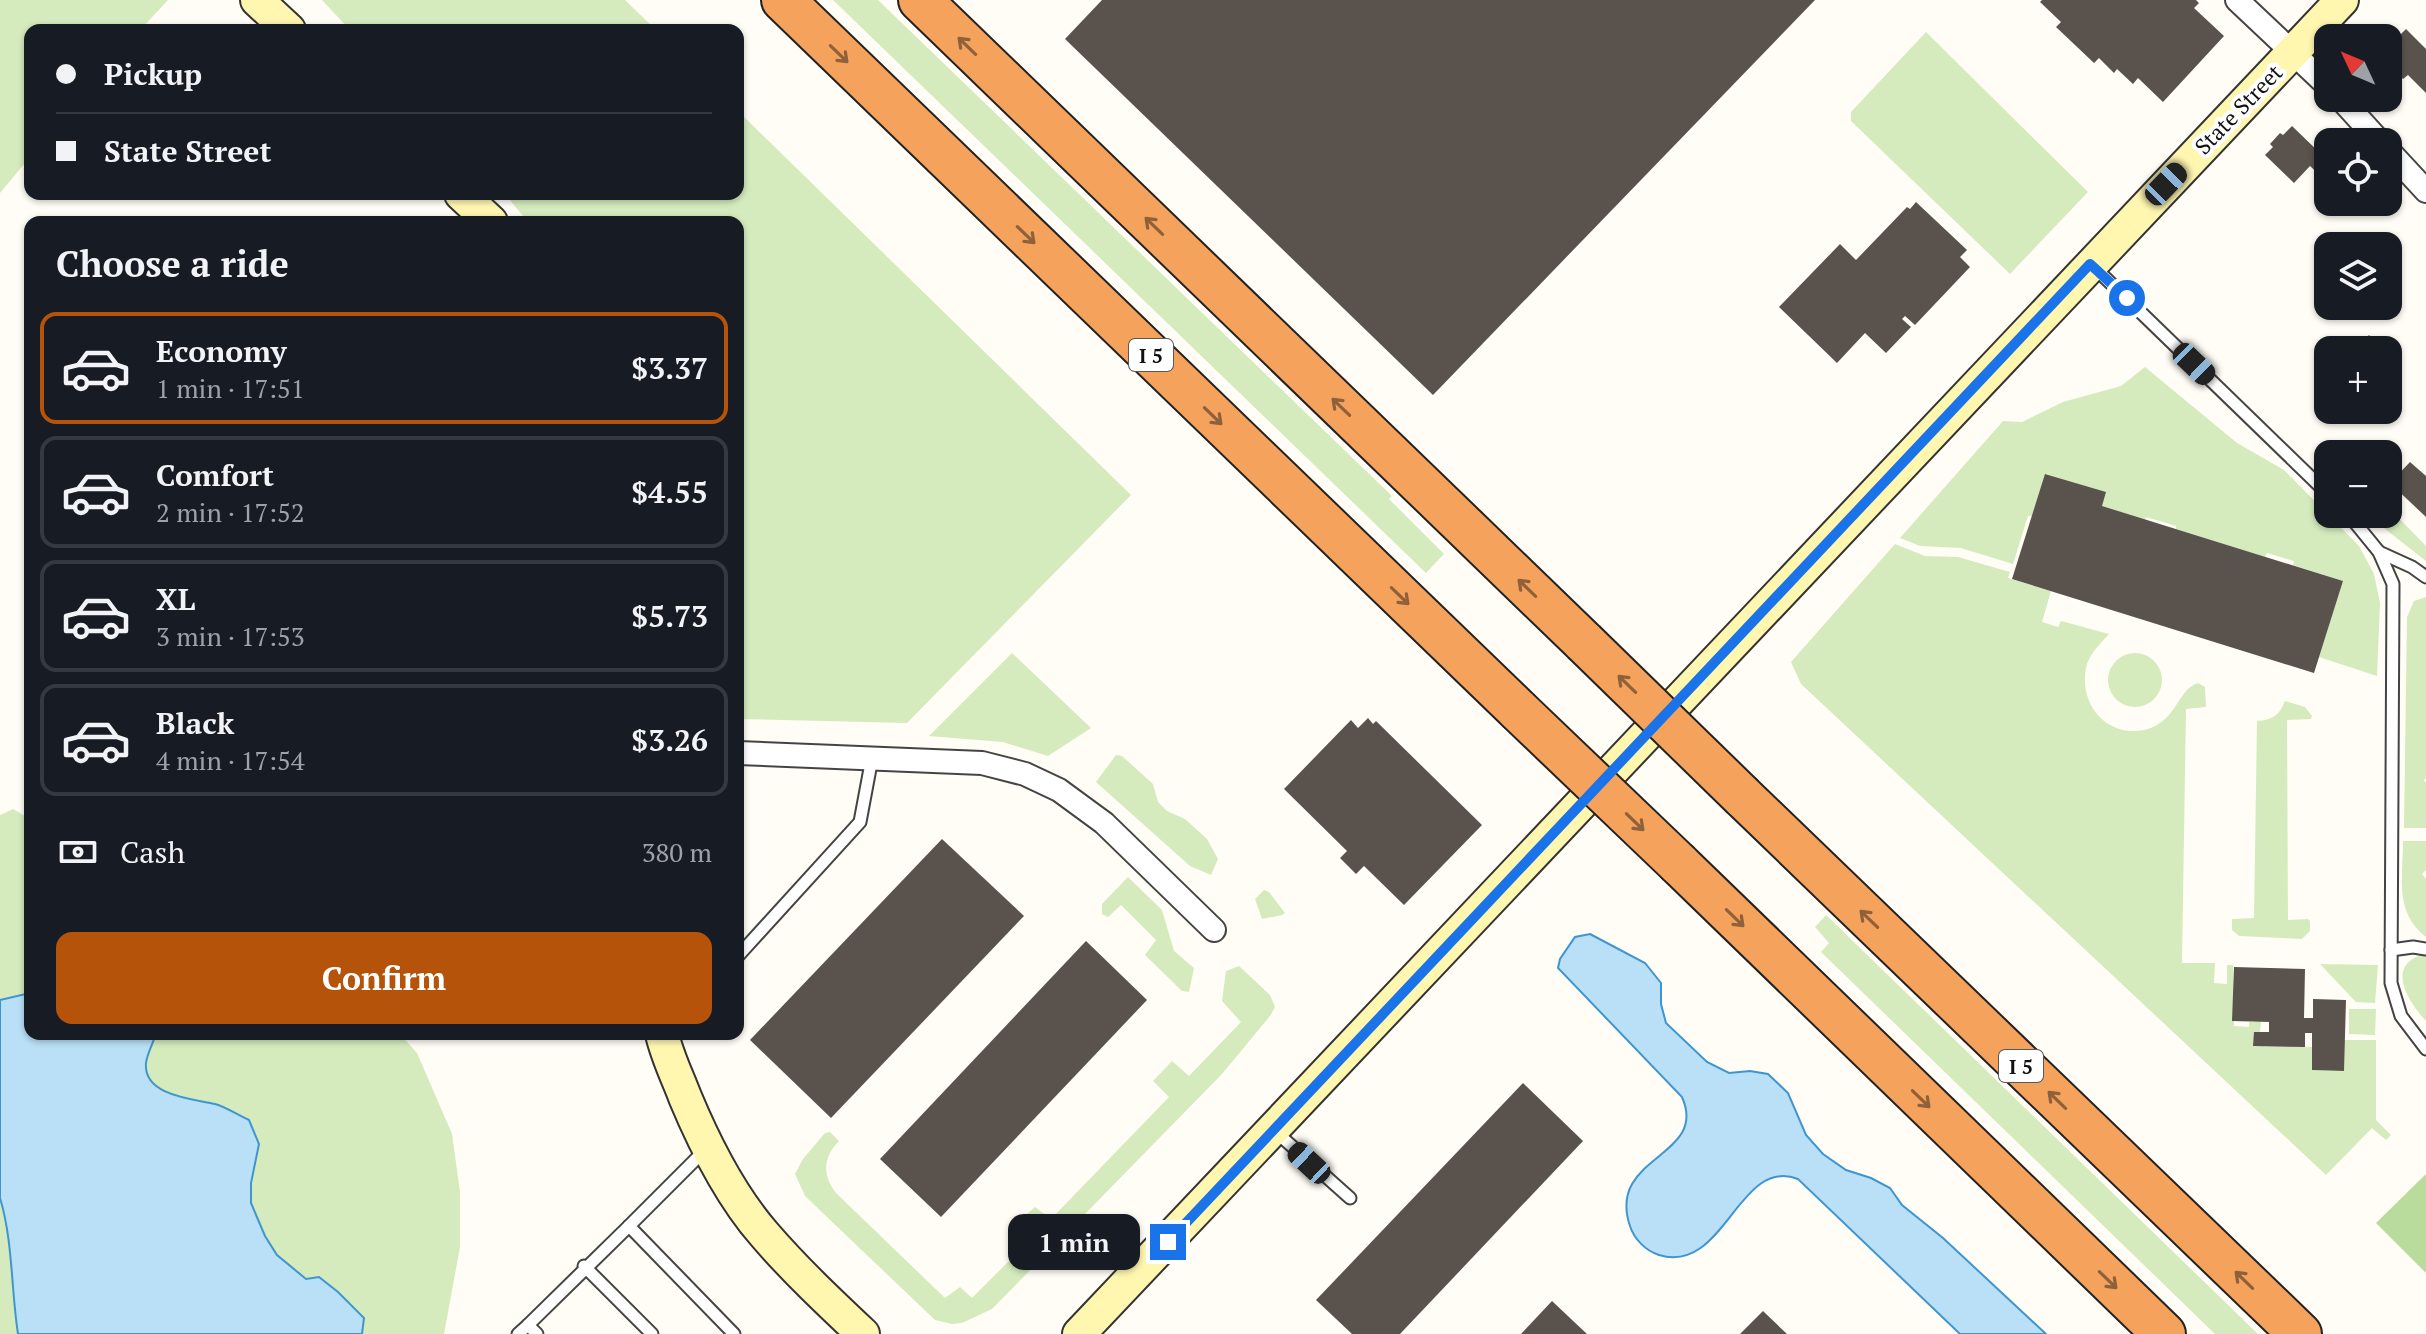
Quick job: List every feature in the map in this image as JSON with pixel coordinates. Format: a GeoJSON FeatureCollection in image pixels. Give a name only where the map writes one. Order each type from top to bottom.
{"type":"FeatureCollection","features":[{"type":"Feature","properties":{"kind":"highway","name":"I 5"},"geometry":{"type":"LineString","coordinates":[[783,0],[2164,1334]]}},
{"type":"Feature","properties":{"kind":"highway","name":"I 5"},"geometry":{"type":"LineString","coordinates":[[920,0],[2300,1334]]}},
{"type":"Feature","properties":{"kind":"main road"},"geometry":{"type":"LineString","coordinates":[[257,0],[283,24]]}},
{"type":"Feature","properties":{"kind":"main road","name":"State Street"},"geometry":{"type":"LineString","coordinates":[[1079,1334],[2342,0]]}},
{"type":"Feature","properties":{"kind":"main road"},"geometry":{"type":"LineString","coordinates":[[467,200],[485,216]]}},
{"type":"Feature","properties":{"kind":"main road"},"geometry":{"type":"LineString","coordinates":[[663,1040],[699,1131],[736,1196],[762,1232],[798,1272],[863,1334]]}},
{"type":"Feature","properties":{"kind":"street"},"geometry":{"type":"LineString","coordinates":[[2237,0],[2314,73]]}},
{"type":"Feature","properties":{"kind":"street"},"geometry":{"type":"LineString","coordinates":[[2353,112],[2367,128]]}},
{"type":"Feature","properties":{"kind":"street"},"geometry":{"type":"LineString","coordinates":[[2402,164],[2425,188]]}},
{"type":"Feature","properties":{"kind":"street"},"geometry":{"type":"LineString","coordinates":[[744,753],[982,763],[1025,774],[1059,790],[1104,823],[1214,930]]}},
{"type":"Feature","properties":{"kind":"lane"},"geometry":{"type":"LineString","coordinates":[[2090,264],[2314,480]]}},
{"type":"Feature","properties":{"kind":"lane"},"geometry":{"type":"LineString","coordinates":[[2359,528],[2379,552],[2393,584],[2391,983],[2401,1016],[2426,1049]]}},
{"type":"Feature","properties":{"kind":"lane"},"geometry":{"type":"LineString","coordinates":[[2379,552],[2426,577]]}},
{"type":"Feature","properties":{"kind":"lane"},"geometry":{"type":"LineString","coordinates":[[744,949],[860,822],[872,758]]}},
{"type":"Feature","properties":{"kind":"lane"},"geometry":{"type":"LineString","coordinates":[[2391,950],[2426,949]]}},
{"type":"Feature","properties":{"kind":"lane"},"geometry":{"type":"LineString","coordinates":[[1274,1130],[1350,1198]]}},
{"type":"Feature","properties":{"kind":"lane"},"geometry":{"type":"LineString","coordinates":[[518,1334],[708,1147]]}},
{"type":"Feature","properties":{"kind":"lane"},"geometry":{"type":"LineString","coordinates":[[629,1226],[734,1334]]}},
{"type":"Feature","properties":{"kind":"lane"},"geometry":{"type":"LineString","coordinates":[[584,1266],[652,1334]]}},
{"type":"Feature","properties":{"kind":"lane"},"geometry":{"type":"LineString","coordinates":[[528,1325],[537,1334]]}},
{"type":"Feature","properties":{"kind":"green space"},"geometry":{"type":"Polygon","coordinates":[[[0,0],[168,0],[146,24],[24,24],[24,164],[0,193],[0,0]]]}},
{"type":"Feature","properties":{"kind":"green space"},"geometry":{"type":"Polygon","coordinates":[[[322,0],[625,0],[650,24],[344,24],[322,0]]]}},
{"type":"Feature","properties":{"kind":"green space"},"geometry":{"type":"Polygon","coordinates":[[[833,0],[878,0],[1392,496],[1389,499],[1444,554],[1426,573],[833,0]]]}},
{"type":"Feature","properties":{"kind":"green space"},"geometry":{"type":"Polygon","coordinates":[[[1926,32],[2088,192],[2010,274],[1851,121],[1851,112],[1926,32]]]}},
{"type":"Feature","properties":{"kind":"green space"},"geometry":{"type":"Polygon","coordinates":[[[744,117],[1131,495],[907,723],[744,719],[744,216],[523,216],[510,200],[744,200],[744,117]]]}},
{"type":"Feature","properties":{"kind":"green space"},"geometry":{"type":"Polygon","coordinates":[[[2145,367],[2237,443],[2284,470],[2314,500],[2314,528],[2341,528],[2359,546],[2374,574],[2380,603],[2377,676],[2319,657],[2343,581],[2293,565],[2294,561],[2267,553],[2265,557],[2176,529],[2176,526],[2102,506],[2105,492],[2046,474],[2032,516],[2028,516],[2013,564],[1961,548],[1920,546],[1900,538],[2003,421],[2022,422],[2063,402],[2121,386],[2145,367]]]}},
{"type":"Feature","properties":{"kind":"green space"},"geometry":{"type":"Polygon","coordinates":[[[2402,521],[2426,546],[2426,561],[2384,528],[2402,528],[2402,521]]]}},
{"type":"Feature","properties":{"kind":"green space"},"geometry":{"type":"Polygon","coordinates":[[[1895,544],[1925,556],[1958,557],[2010,572],[2008,578],[2051,591],[2042,622],[2058,627],[2061,621],[2109,634],[2087,664],[2086,691],[2097,714],[2117,728],[2130,731],[2155,726],[2170,714],[2191,686],[2198,683],[2205,687],[2206,707],[2186,709],[2182,963],[2215,963],[2214,983],[2227,984],[2227,965],[2233,965],[2234,1026],[2249,1027],[2249,1022],[2261,1022],[2260,1032],[2254,1032],[2254,1046],[2312,1047],[2312,1070],[2343,1071],[2344,1040],[2376,1040],[2376,1120],[2391,1135],[2386,1140],[2372,1128],[2326,1175],[1801,684],[1791,662],[1895,544]]]}},
{"type":"Feature","properties":{"kind":"green space"},"geometry":{"type":"Polygon","coordinates":[[[2426,597],[2426,828],[2404,828],[2407,617],[2414,601],[2426,597]]]}},
{"type":"Feature","properties":{"kind":"green space"},"geometry":{"type":"Polygon","coordinates":[[[1012,653],[1091,728],[1048,756],[1003,742],[929,736],[1012,653]]]}},
{"type":"Feature","properties":{"kind":"green space"},"geometry":{"type":"Polygon","coordinates":[[[2135,653],[2154,661],[2162,680],[2154,699],[2135,707],[2116,699],[2108,680],[2116,661],[2135,653]]]}},
{"type":"Feature","properties":{"kind":"green space"},"geometry":{"type":"Polygon","coordinates":[[[2285,701],[2305,707],[2312,716],[2311,719],[2287,720],[2288,920],[2308,919],[2310,931],[2302,939],[2239,936],[2232,930],[2232,919],[2254,918],[2257,721],[2275,716],[2285,701]]]}},
{"type":"Feature","properties":{"kind":"green space"},"geometry":{"type":"Polygon","coordinates":[[[1116,755],[1122,756],[1153,784],[1158,802],[1167,811],[1185,819],[1207,839],[1218,859],[1211,875],[1190,866],[1096,782],[1116,755]]]}},
{"type":"Feature","properties":{"kind":"green space"},"geometry":{"type":"Polygon","coordinates":[[[13,809],[24,815],[24,1040],[405,1040],[417,1053],[452,1134],[460,1192],[460,1247],[444,1334],[0,1334],[0,815],[13,809]]]}},
{"type":"Feature","properties":{"kind":"green space"},"geometry":{"type":"Polygon","coordinates":[[[2403,841],[2426,841],[2426,870],[2422,874],[2426,879],[2426,937],[2409,917],[2402,894],[2403,841]]]}},
{"type":"Feature","properties":{"kind":"green space"},"geometry":{"type":"Polygon","coordinates":[[[1128,877],[1162,910],[1174,951],[1194,968],[1189,992],[1182,991],[1145,955],[1156,940],[1121,905],[1108,917],[1102,914],[1102,904],[1128,877]]]}},
{"type":"Feature","properties":{"kind":"green space"},"geometry":{"type":"Polygon","coordinates":[[[1264,890],[1285,913],[1262,919],[1255,899],[1264,890]]]}},
{"type":"Feature","properties":{"kind":"green space"},"geometry":{"type":"Polygon","coordinates":[[[1826,915],[2258,1334],[2215,1334],[1821,952],[1829,943],[1815,927],[1826,915]]]}},
{"type":"Feature","properties":{"kind":"green space"},"geometry":{"type":"Polygon","coordinates":[[[2426,956],[2426,1021],[2408,996],[2402,977],[2409,962],[2426,956]]]}},
{"type":"Feature","properties":{"kind":"green space"},"geometry":{"type":"Polygon","coordinates":[[[2320,964],[2378,965],[2375,1003],[2356,1002],[2320,964]]]}},
{"type":"Feature","properties":{"kind":"green space"},"geometry":{"type":"Polygon","coordinates":[[[1239,966],[1270,995],[1275,1007],[1270,1016],[1222,1074],[992,1309],[962,1323],[935,1320],[805,1196],[795,1174],[803,1159],[825,1133],[830,1132],[839,1141],[830,1153],[826,1166],[828,1180],[836,1193],[945,1298],[960,1287],[972,1298],[1035,1235],[1020,1220],[1035,1207],[1051,1219],[1169,1097],[1153,1081],[1172,1061],[1189,1076],[1241,1022],[1222,1001],[1226,971],[1239,966]]]}},
{"type":"Feature","properties":{"kind":"green space"},"geometry":{"type":"Polygon","coordinates":[[[2349,1009],[2376,1009],[2375,1035],[2349,1034],[2349,1009]]]}},
{"type":"Feature","properties":{"kind":"green space"},"geometry":{"type":"Polygon","coordinates":[[[2426,1174],[2426,1273],[2376,1223],[2426,1174]]]}},
{"type":"Feature","properties":{"kind":"water"},"geometry":{"type":"Polygon","coordinates":[[[1590,934],[1645,963],[1661,983],[1661,1004],[1666,1023],[1707,1062],[1729,1073],[1750,1071],[1768,1074],[1788,1093],[1806,1135],[1823,1154],[1846,1170],[1890,1188],[1902,1205],[1943,1238],[2046,1334],[1960,1334],[1798,1179],[1778,1176],[1760,1184],[1716,1234],[1700,1248],[1681,1257],[1659,1255],[1645,1247],[1630,1226],[1626,1203],[1632,1184],[1682,1133],[1687,1117],[1682,1097],[1558,968],[1560,959],[1575,937],[1590,934]]]}},
{"type":"Feature","properties":{"kind":"water"},"geometry":{"type":"Polygon","coordinates":[[[24,994],[24,1040],[154,1040],[146,1063],[147,1074],[153,1083],[172,1094],[219,1105],[249,1120],[259,1144],[251,1183],[251,1203],[265,1236],[277,1255],[306,1279],[319,1277],[364,1318],[362,1334],[18,1334],[7,1231],[0,1198],[0,1000],[24,994]]]}},
{"type":"Feature","properties":{"kind":"building"},"geometry":{"type":"Polygon","coordinates":[[[1102,0],[1815,0],[1433,395],[1065,39],[1102,0]]]}},
{"type":"Feature","properties":{"kind":"building"},"geometry":{"type":"Polygon","coordinates":[[[2196,0],[2199,3],[2194,8],[2224,36],[2163,102],[2138,78],[2133,84],[2117,69],[2114,73],[2099,58],[2094,63],[2056,27],[2061,22],[2040,2],[2196,0]]]}},
{"type":"Feature","properties":{"kind":"building"},"geometry":{"type":"Polygon","coordinates":[[[2406,29],[2426,49],[2426,93],[2408,75],[2402,78],[2402,33],[2406,29]]]}},
{"type":"Feature","properties":{"kind":"building"},"geometry":{"type":"Polygon","coordinates":[[[2292,126],[2314,147],[2314,170],[2310,166],[2294,183],[2265,155],[2273,147],[2270,144],[2280,133],[2283,135],[2292,126]]]}},
{"type":"Feature","properties":{"kind":"building"},"geometry":{"type":"Polygon","coordinates":[[[1916,202],[1967,250],[1960,257],[1970,267],[1915,325],[1905,316],[1902,319],[1911,327],[1886,353],[1865,333],[1837,363],[1779,307],[1840,244],[1856,260],[1907,207],[1910,209],[1916,202]]]}},
{"type":"Feature","properties":{"kind":"building"},"geometry":{"type":"Polygon","coordinates":[[[2410,462],[2426,476],[2426,517],[2402,494],[2402,470],[2410,462]]]}},
{"type":"Feature","properties":{"kind":"building"},"geometry":{"type":"Polygon","coordinates":[[[2045,474],[2106,492],[2102,506],[2343,581],[2314,673],[2012,579],[2045,474]]]}},
{"type":"Feature","properties":{"kind":"building"},"geometry":{"type":"Polygon","coordinates":[[[1368,718],[1373,724],[1376,721],[1482,825],[1404,905],[1364,866],[1356,874],[1340,858],[1347,851],[1284,789],[1351,720],[1358,728],[1368,718]]]}},
{"type":"Feature","properties":{"kind":"building"},"geometry":{"type":"Polygon","coordinates":[[[942,839],[1024,916],[831,1118],[750,1040],[942,839]]]}},
{"type":"Feature","properties":{"kind":"building"},"geometry":{"type":"Polygon","coordinates":[[[1086,941],[1147,1000],[941,1217],[880,1159],[1086,941]]]}},
{"type":"Feature","properties":{"kind":"building"},"geometry":{"type":"Polygon","coordinates":[[[2234,967],[2305,969],[2304,1018],[2313,1018],[2313,999],[2346,1000],[2344,1071],[2312,1070],[2312,1033],[2305,1033],[2305,1047],[2253,1046],[2254,1032],[2269,1032],[2269,1022],[2232,1021],[2234,967]]]}},
{"type":"Feature","properties":{"kind":"building"},"geometry":{"type":"Polygon","coordinates":[[[1523,1083],[1583,1141],[1400,1334],[1352,1334],[1316,1300],[1523,1083]]]}},
{"type":"Feature","properties":{"kind":"building"},"geometry":{"type":"Polygon","coordinates":[[[1552,1301],[1587,1334],[1521,1334],[1552,1301]]]}},
{"type":"Feature","properties":{"kind":"building"},"geometry":{"type":"Polygon","coordinates":[[[1763,1311],[1787,1334],[1740,1334],[1763,1311]]]}},
{"type":"Feature","properties":{"kind":"route"},"geometry":{"type":"LineString","coordinates":[[1168,1242],[2090,264],[2127,298]]}}]}
